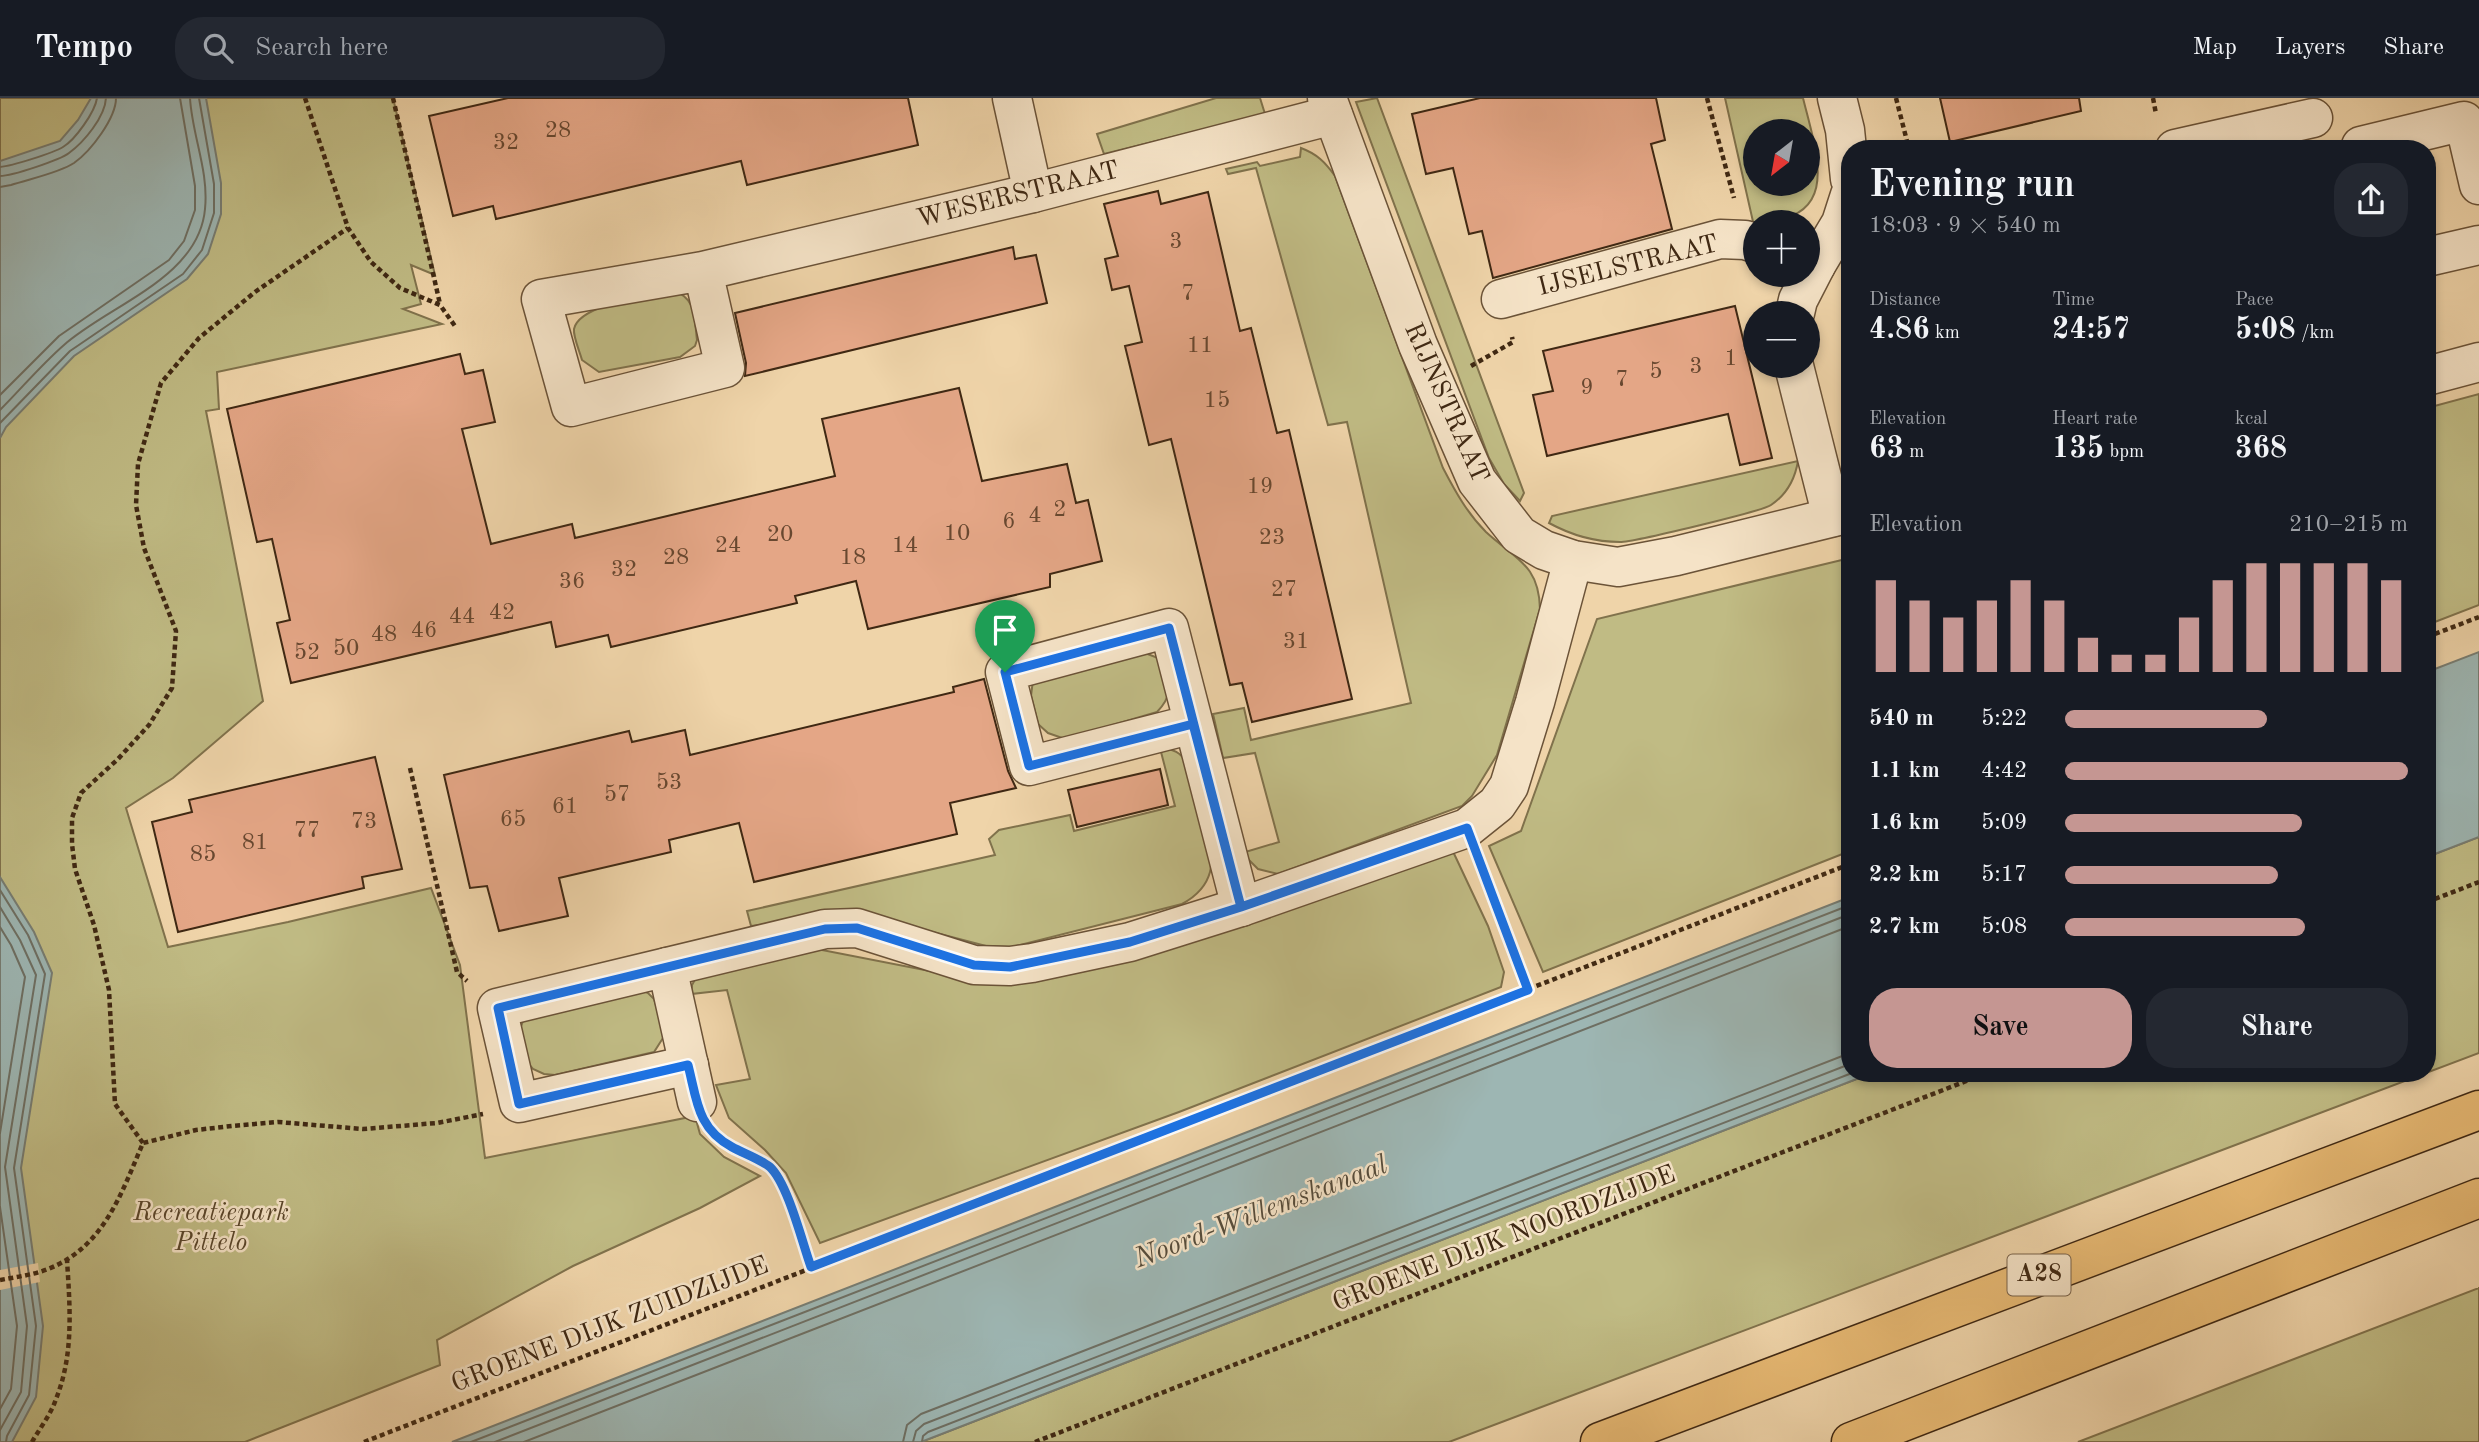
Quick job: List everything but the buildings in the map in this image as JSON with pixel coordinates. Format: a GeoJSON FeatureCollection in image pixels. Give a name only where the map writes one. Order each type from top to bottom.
{"type":"FeatureCollection","features":[{"type":"Feature","properties":{"kind":"highway","name":"A28"},"geometry":{"type":"LineString","coordinates":[[1600,1442],[2479,1110]]}},
{"type":"Feature","properties":{"kind":"highway"},"geometry":{"type":"LineString","coordinates":[[1851,1442],[2479,1198]]}},
{"type":"Feature","properties":{"kind":"street"},"geometry":{"type":"LineString","coordinates":[[1012,98],[1033,193]]}},
{"type":"Feature","properties":{"kind":"street"},"geometry":{"type":"LineString","coordinates":[[1837,98],[1846,140]]}},
{"type":"Feature","properties":{"kind":"street","name":"WESERSTRAAT"},"geometry":{"type":"LineString","coordinates":[[703,271],[725,368],[571,407],[541,299],[703,271],[1033,193],[1330,107]]}},
{"type":"Feature","properties":{"kind":"street","name":"RIJNSTRAAT"},"geometry":{"type":"LineString","coordinates":[[1330,107],[1418,345],[1477,481],[1519,535],[1545,550],[1573,560],[1591,565],[1618,567],[1676,556],[1841,515]]}},
{"type":"Feature","properties":{"kind":"street"},"geometry":{"type":"LineString","coordinates":[[2215,140],[2313,118]]}},
{"type":"Feature","properties":{"kind":"street"},"geometry":{"type":"LineString","coordinates":[[2386,140],[2464,121],[2479,185]]}},
{"type":"Feature","properties":{"kind":"street"},"geometry":{"type":"LineString","coordinates":[[1820,252],[1841,223]]}},
{"type":"Feature","properties":{"kind":"street","name":"IJSELSTRAAT"},"geometry":{"type":"LineString","coordinates":[[1501,299],[1720,239],[1743,241]]}},
{"type":"Feature","properties":{"kind":"street"},"geometry":{"type":"LineString","coordinates":[[2436,255],[2479,245]]}},
{"type":"Feature","properties":{"kind":"street"},"geometry":{"type":"LineString","coordinates":[[2436,374],[2479,362]]}},
{"type":"Feature","properties":{"kind":"street"},"geometry":{"type":"LineString","coordinates":[[1798,378],[1841,515]]}},
{"type":"Feature","properties":{"kind":"street"},"geometry":{"type":"LineString","coordinates":[[688,1065],[519,1104],[498,1008],[825,929],[857,928],[974,965],[1010,967],[1130,942],[1241,907],[1467,828],[1497,804],[1509,786],[1535,702],[1573,560]]}},
{"type":"Feature","properties":{"kind":"street"},"geometry":{"type":"LineString","coordinates":[[1193,724],[1029,766],[1005,672],[1169,628],[1241,907]]}},
{"type":"Feature","properties":{"kind":"street"},"geometry":{"type":"LineString","coordinates":[[667,967],[697,1102]]}},
{"type":"Feature","properties":{"kind":"path"},"geometry":{"type":"LineString","coordinates":[[305,98],[348,228],[370,262],[400,288],[440,304]]}},
{"type":"Feature","properties":{"kind":"path"},"geometry":{"type":"LineString","coordinates":[[393,98],[440,304],[455,326]]}},
{"type":"Feature","properties":{"kind":"path"},"geometry":{"type":"LineString","coordinates":[[1707,98],[1743,218]]}},
{"type":"Feature","properties":{"kind":"path"},"geometry":{"type":"LineString","coordinates":[[1896,98],[1907,140]]}},
{"type":"Feature","properties":{"kind":"path"},"geometry":{"type":"LineString","coordinates":[[143,1143],[115,1104],[109,989],[94,925],[75,869],[72,844],[72,817],[81,793],[118,759],[149,724],[172,688],[176,631],[144,548],[136,505],[138,464],[161,383],[199,338],[255,292],[348,228]]}},
{"type":"Feature","properties":{"kind":"path"},"geometry":{"type":"LineString","coordinates":[[1435,383],[1513,342],[1501,299]]}},
{"type":"Feature","properties":{"kind":"path"},"geometry":{"type":"LineString","coordinates":[[2436,634],[2479,617]]}},
{"type":"Feature","properties":{"kind":"path"},"geometry":{"type":"LineString","coordinates":[[410,768],[457,972],[498,1008]]}},
{"type":"Feature","properties":{"kind":"path"},"geometry":{"type":"LineString","coordinates":[[1467,828],[1528,990]]}},
{"type":"Feature","properties":{"kind":"path","name":"GROENE DIJK ZUIDZIJDE"},"geometry":{"type":"LineString","coordinates":[[364,1442],[1841,868]]}},
{"type":"Feature","properties":{"kind":"path"},"geometry":{"type":"LineString","coordinates":[[2436,899],[2479,882]]}},
{"type":"Feature","properties":{"kind":"path","name":"GROENE DIJK NOORDZIJDE"},"geometry":{"type":"LineString","coordinates":[[1035,1442],[1964,1082]]}},
{"type":"Feature","properties":{"kind":"path"},"geometry":{"type":"LineString","coordinates":[[697,1102],[700,1115],[718,1140],[769,1167],[782,1184],[811,1267]]}},
{"type":"Feature","properties":{"kind":"path"},"geometry":{"type":"LineString","coordinates":[[143,1143],[196,1129],[278,1122],[363,1129],[437,1123],[519,1104]]}},
{"type":"Feature","properties":{"kind":"path"},"geometry":{"type":"LineString","coordinates":[[0,1280],[41,1272],[88,1246],[115,1208],[143,1143]]}},
{"type":"Feature","properties":{"kind":"path"},"geometry":{"type":"LineString","coordinates":[[32,1442],[56,1402],[68,1361],[70,1319],[67,1260]]}},
{"type":"Feature","properties":{"kind":"green space","name":"Recreatiepark Pittelo"},"geometry":{"type":"Polygon","coordinates":[[[0,98],[393,98],[435,275],[411,265],[421,304],[403,309],[442,324],[217,372],[219,409],[206,411],[263,701],[173,778],[126,808],[168,947],[431,888],[460,965],[485,1158],[695,1116],[700,1134],[724,1157],[760,1176],[700,1208],[573,1266],[437,1340],[440,1365],[245,1442],[0,1442],[0,98]]]}},
{"type":"Feature","properties":{"kind":"green space"},"geometry":{"type":"Polygon","coordinates":[[[1216,98],[1260,98],[1265,114],[1104,154],[1097,134],[1216,98]]]}},
{"type":"Feature","properties":{"kind":"green space"},"geometry":{"type":"Polygon","coordinates":[[[1377,98],[1524,493],[1520,501],[1504,484],[1489,458],[1356,102],[1377,98]]]}},
{"type":"Feature","properties":{"kind":"green space"},"geometry":{"type":"Polygon","coordinates":[[[1725,98],[1803,98],[1808,119],[1743,119],[1743,177],[1725,98]]]}},
{"type":"Feature","properties":{"kind":"green space"},"geometry":{"type":"Polygon","coordinates":[[[1301,148],[1320,159],[1335,176],[1443,468],[1479,525],[1516,556],[1530,572],[1539,594],[1540,609],[1497,755],[1472,796],[1462,806],[1278,874],[1258,869],[1242,853],[1279,842],[1255,753],[1223,758],[1213,714],[1244,708],[1251,740],[1411,703],[1347,422],[1328,425],[1256,168],[1228,174],[1226,169],[1257,162],[1260,166],[1300,157],[1301,148]]]}},
{"type":"Feature","properties":{"kind":"green space"},"geometry":{"type":"Polygon","coordinates":[[[1747,196],[1813,196],[1803,210],[1750,210],[1747,196]]]}},
{"type":"Feature","properties":{"kind":"green space"},"geometry":{"type":"Polygon","coordinates":[[[672,290],[686,298],[693,309],[697,340],[695,346],[680,357],[599,372],[582,360],[574,329],[579,320],[588,313],[617,302],[672,290]]]}},
{"type":"Feature","properties":{"kind":"green space"},"geometry":{"type":"Polygon","coordinates":[[[2479,394],[2479,605],[2436,622],[2436,406],[2479,394]]]}},
{"type":"Feature","properties":{"kind":"green space"},"geometry":{"type":"Polygon","coordinates":[[[1798,461],[1789,486],[1771,505],[1698,526],[1620,542],[1583,537],[1549,523],[1552,516],[1798,461]]]}},
{"type":"Feature","properties":{"kind":"green space"},"geometry":{"type":"Polygon","coordinates":[[[1841,560],[1841,855],[1543,972],[1489,846],[1521,831],[1597,619],[1841,560]]]}},
{"type":"Feature","properties":{"kind":"green space"},"geometry":{"type":"Polygon","coordinates":[[[1145,653],[1158,658],[1168,686],[1167,698],[1157,712],[1065,739],[1048,733],[1038,724],[1031,696],[1033,680],[1145,653]]]}},
{"type":"Feature","properties":{"kind":"green space"},"geometry":{"type":"Polygon","coordinates":[[[1160,748],[1176,752],[1188,764],[1210,850],[1210,872],[1206,882],[1196,895],[1182,904],[1012,947],[986,946],[860,913],[751,926],[747,911],[995,855],[989,839],[999,830],[1070,815],[1074,831],[1175,806],[1160,748]]]}},
{"type":"Feature","properties":{"kind":"green space"},"geometry":{"type":"Polygon","coordinates":[[[2479,837],[2479,1053],[2436,1070],[2436,854],[2479,837]]]}},
{"type":"Feature","properties":{"kind":"green space"},"geometry":{"type":"Polygon","coordinates":[[[1449,843],[1488,926],[1504,972],[1501,987],[1179,1112],[820,1243],[786,1173],[729,1118],[716,1085],[750,1079],[727,990],[691,994],[698,974],[817,949],[986,982],[1449,843]]]}},
{"type":"Feature","properties":{"kind":"green space"},"geometry":{"type":"Polygon","coordinates":[[[640,989],[654,999],[664,1031],[663,1038],[654,1052],[555,1075],[533,1069],[526,1061],[519,1032],[523,1021],[640,989]]]}},
{"type":"Feature","properties":{"kind":"green space"},"geometry":{"type":"Polygon","coordinates":[[[1849,1082],[2402,1082],[1449,1442],[921,1442],[1849,1082]]]}},
{"type":"Feature","properties":{"kind":"green space"},"geometry":{"type":"Polygon","coordinates":[[[2479,1288],[2479,1442],[2078,1442],[2479,1288]]]}},
{"type":"Feature","properties":{"kind":"water"},"geometry":{"type":"Polygon","coordinates":[[[91,98],[206,98],[221,183],[221,214],[208,254],[187,279],[74,356],[6,427],[0,438],[0,161],[60,141],[78,120],[91,98]]]}},
{"type":"Feature","properties":{"kind":"water"},"geometry":{"type":"Polygon","coordinates":[[[2479,652],[2479,837],[2436,854],[2436,669],[2479,652]]]}},
{"type":"Feature","properties":{"kind":"water"},"geometry":{"type":"Polygon","coordinates":[[[0,877],[34,932],[52,973],[21,1168],[43,1326],[36,1397],[12,1442],[0,1442],[0,877]]]}},
{"type":"Feature","properties":{"kind":"water","name":"Noord-Willemskanaal"},"geometry":{"type":"Polygon","coordinates":[[[1841,901],[1841,1082],[1849,1082],[921,1442],[452,1442],[1841,901]]]}},
{"type":"Feature","properties":{"kind":"pier"},"geometry":{"type":"Polygon","coordinates":[[[38,1263],[40,1282],[0,1290],[0,1270],[38,1263]]]}},
{"type":"Feature","properties":{"kind":"route"},"geometry":{"type":"LineString","coordinates":[[1005,672],[1029,766],[1193,724],[1241,907],[1130,942],[1010,967],[974,965],[857,928],[825,929],[498,1008],[519,1104],[688,1065],[700,1115],[708,1128],[718,1140],[769,1167],[782,1184],[811,1267],[1528,990],[1467,828],[1241,907],[1169,628],[1005,672]]}}]}
